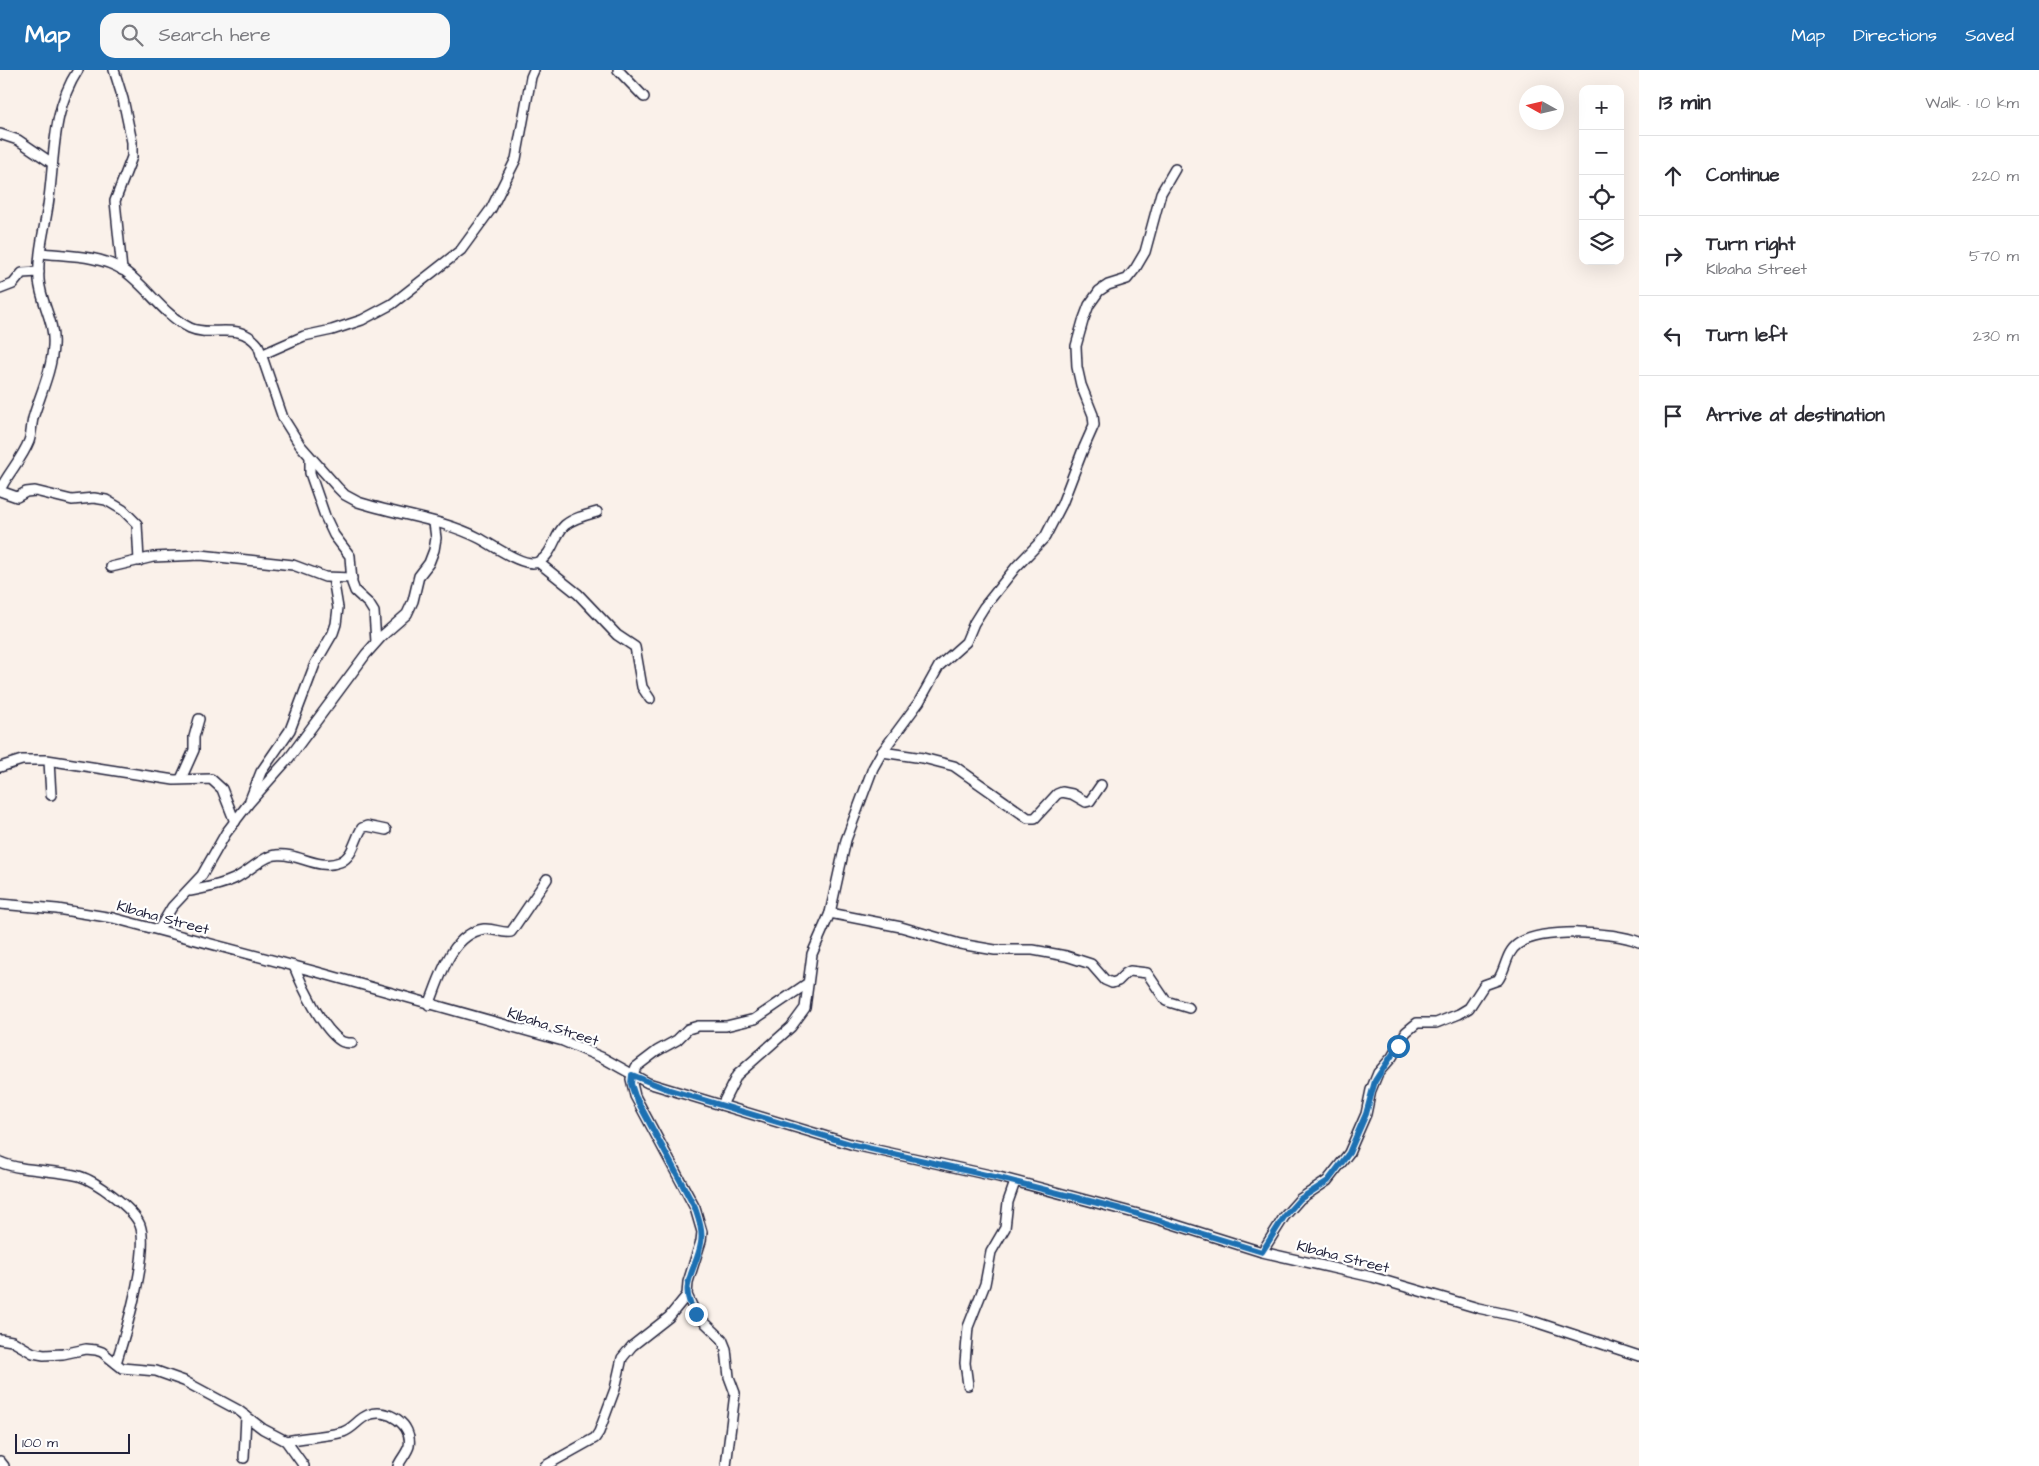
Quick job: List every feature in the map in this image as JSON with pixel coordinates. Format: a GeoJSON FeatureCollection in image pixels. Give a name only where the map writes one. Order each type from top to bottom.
{"type":"FeatureCollection","features":[{"type":"Feature","properties":{"kind":"street"},"geometry":{"type":"LineString","coordinates":[[78,70],[63,101],[53,144],[49,198],[42,236],[39,272],[42,299],[50,314],[52,323],[53,347],[43,392],[33,417],[29,440],[0,490],[17,497],[26,492],[35,491],[72,500],[94,498],[106,500],[123,510],[137,524],[139,560]]}},
{"type":"Feature","properties":{"kind":"street"},"geometry":{"type":"LineString","coordinates":[[114,70],[123,99],[132,142],[132,157],[115,201],[122,270]]}},
{"type":"Feature","properties":{"kind":"street"},"geometry":{"type":"LineString","coordinates":[[261,355],[304,336],[332,330],[362,320],[392,304],[461,250],[491,209],[516,159],[531,77],[534,70]]}},
{"type":"Feature","properties":{"kind":"street"},"geometry":{"type":"LineString","coordinates":[[618,70],[644,97]]}},
{"type":"Feature","properties":{"kind":"street"},"geometry":{"type":"LineString","coordinates":[[0,134],[18,140],[52,163]]}},
{"type":"Feature","properties":{"kind":"street"},"geometry":{"type":"LineString","coordinates":[[722,1105],[737,1076],[780,1038],[803,1014],[812,954],[830,912],[841,860],[853,817],[873,768],[882,752],[919,702],[939,666],[966,642],[974,623],[984,607],[1016,567],[1045,537],[1052,524],[1094,424],[1093,414],[1081,385],[1077,367],[1076,346],[1083,321],[1099,291],[1108,285],[1127,279],[1136,269],[1145,252],[1161,193],[1175,169]]}},
{"type":"Feature","properties":{"kind":"street"},"geometry":{"type":"LineString","coordinates":[[41,253],[90,258],[122,270],[184,324],[200,330],[240,332],[252,338],[258,346],[283,418],[310,458],[345,495],[374,507],[458,529],[478,537],[517,559],[532,563],[538,562],[551,548],[565,526],[574,520],[597,512]]}},
{"type":"Feature","properties":{"kind":"street"},"geometry":{"type":"LineString","coordinates":[[0,289],[13,284],[22,273],[39,272]]}},
{"type":"Feature","properties":{"kind":"street"},"geometry":{"type":"LineString","coordinates":[[310,458],[310,473],[325,516],[334,535],[350,556],[355,591],[369,604],[374,612],[376,642]]}},
{"type":"Feature","properties":{"kind":"street"},"geometry":{"type":"LineString","coordinates":[[159,929],[172,907],[202,876],[221,840],[249,803],[289,758],[376,642],[400,622],[411,607],[419,576],[429,563],[434,550],[436,538],[434,523]]}},
{"type":"Feature","properties":{"kind":"street"},"geometry":{"type":"LineString","coordinates":[[111,567],[165,556],[201,555],[293,565],[333,578],[352,578]]}},
{"type":"Feature","properties":{"kind":"street"},"geometry":{"type":"LineString","coordinates":[[538,562],[578,594],[617,635],[635,647],[642,687],[650,699]]}},
{"type":"Feature","properties":{"kind":"street"},"geometry":{"type":"LineString","coordinates":[[249,803],[261,772],[290,730],[315,664],[334,633],[338,608],[333,578]]}},
{"type":"Feature","properties":{"kind":"street"},"geometry":{"type":"LineString","coordinates":[[181,780],[194,750],[194,737],[199,719]]}},
{"type":"Feature","properties":{"kind":"street"},"geometry":{"type":"LineString","coordinates":[[882,752],[909,755],[954,766],[1028,818],[1035,818],[1057,794],[1067,792],[1086,802],[1090,801],[1101,785]]}},
{"type":"Feature","properties":{"kind":"street"},"geometry":{"type":"LineString","coordinates":[[0,767],[22,760],[49,761],[181,780],[211,779],[222,789],[235,822]]}},
{"type":"Feature","properties":{"kind":"street"},"geometry":{"type":"LineString","coordinates":[[49,761],[52,795]]}},
{"type":"Feature","properties":{"kind":"street"},"geometry":{"type":"LineString","coordinates":[[188,892],[217,886],[234,879],[267,857],[277,855],[299,857],[312,863],[331,864],[340,862],[348,857],[362,828],[367,826],[386,830]]}},
{"type":"Feature","properties":{"kind":"street"},"geometry":{"type":"LineString","coordinates":[[429,1005],[445,967],[459,943],[474,932],[486,929],[511,932],[547,879]]}},
{"type":"Feature","properties":{"kind":"street","name":"KIbaha Street"},"geometry":{"type":"LineString","coordinates":[[0,904],[78,912],[113,918],[294,966],[562,1041],[603,1058],[632,1075],[667,1089],[854,1145],[1014,1182],[1157,1219],[1262,1252],[1372,1277],[1478,1308],[1520,1317],[1639,1356]]}},
{"type":"Feature","properties":{"kind":"street"},"geometry":{"type":"LineString","coordinates":[[830,912],[902,927],[960,944],[995,950],[1033,950],[1066,956],[1091,964],[1105,980],[1112,983],[1118,981],[1130,971],[1147,973],[1150,974],[1161,996],[1166,1001],[1189,1008]]}},
{"type":"Feature","properties":{"kind":"street"},"geometry":{"type":"LineString","coordinates":[[1262,1252],[1284,1217],[1300,1199],[1328,1181],[1349,1153],[1366,1114],[1378,1073],[1392,1057],[1402,1038],[1412,1026],[1417,1023],[1440,1022],[1469,1008],[1484,985],[1496,981],[1500,976],[1511,951],[1518,944],[1540,934],[1607,935],[1639,942]]}},
{"type":"Feature","properties":{"kind":"street"},"geometry":{"type":"LineString","coordinates":[[294,966],[306,994],[322,1019],[340,1040],[352,1043]]}},
{"type":"Feature","properties":{"kind":"street"},"geometry":{"type":"LineString","coordinates":[[726,1466],[735,1393],[726,1349],[722,1339],[696,1314],[687,1295],[688,1282],[701,1241],[700,1222],[695,1208],[635,1096],[631,1084],[632,1075],[636,1067],[644,1059],[677,1040],[691,1028],[726,1026],[754,1019],[808,983]]}},
{"type":"Feature","properties":{"kind":"street"},"geometry":{"type":"LineString","coordinates":[[0,1162],[84,1178],[106,1191],[136,1218],[142,1232],[140,1260],[133,1305],[116,1363]]}},
{"type":"Feature","properties":{"kind":"street"},"geometry":{"type":"LineString","coordinates":[[968,1385],[965,1363],[968,1327],[985,1284],[991,1252],[1005,1228],[1008,1202],[1014,1182]]}},
{"type":"Feature","properties":{"kind":"street"},"geometry":{"type":"LineString","coordinates":[[545,1466],[595,1438],[615,1389],[622,1358],[632,1346],[669,1317],[687,1295]]}},
{"type":"Feature","properties":{"kind":"street"},"geometry":{"type":"LineString","coordinates":[[0,1339],[12,1342],[33,1353],[44,1355],[63,1354],[86,1349],[96,1350],[128,1370],[156,1371],[172,1376],[225,1403],[270,1433],[286,1441],[304,1466]]}},
{"type":"Feature","properties":{"kind":"street"},"geometry":{"type":"LineString","coordinates":[[286,1441],[340,1432],[355,1426],[365,1416],[373,1413],[387,1414],[398,1419],[408,1432],[409,1445],[398,1466]]}},
{"type":"Feature","properties":{"kind":"street"},"geometry":{"type":"LineString","coordinates":[[244,1458],[243,1445],[246,1416]]}},
{"type":"Feature","properties":{"kind":"street"},"geometry":{"type":"LineString","coordinates":[[0,1461],[4,1466]]}},
{"type":"Feature","properties":{"kind":"route"},"geometry":{"type":"LineString","coordinates":[[696,1314],[691,1308],[687,1290],[700,1248],[702,1232],[700,1222],[695,1208],[635,1096],[631,1084],[632,1075],[667,1089],[854,1145],[999,1178],[1121,1209],[1262,1252],[1284,1217],[1300,1199],[1328,1181],[1349,1153],[1366,1114],[1378,1073],[1392,1057],[1398,1046]]}}]}
